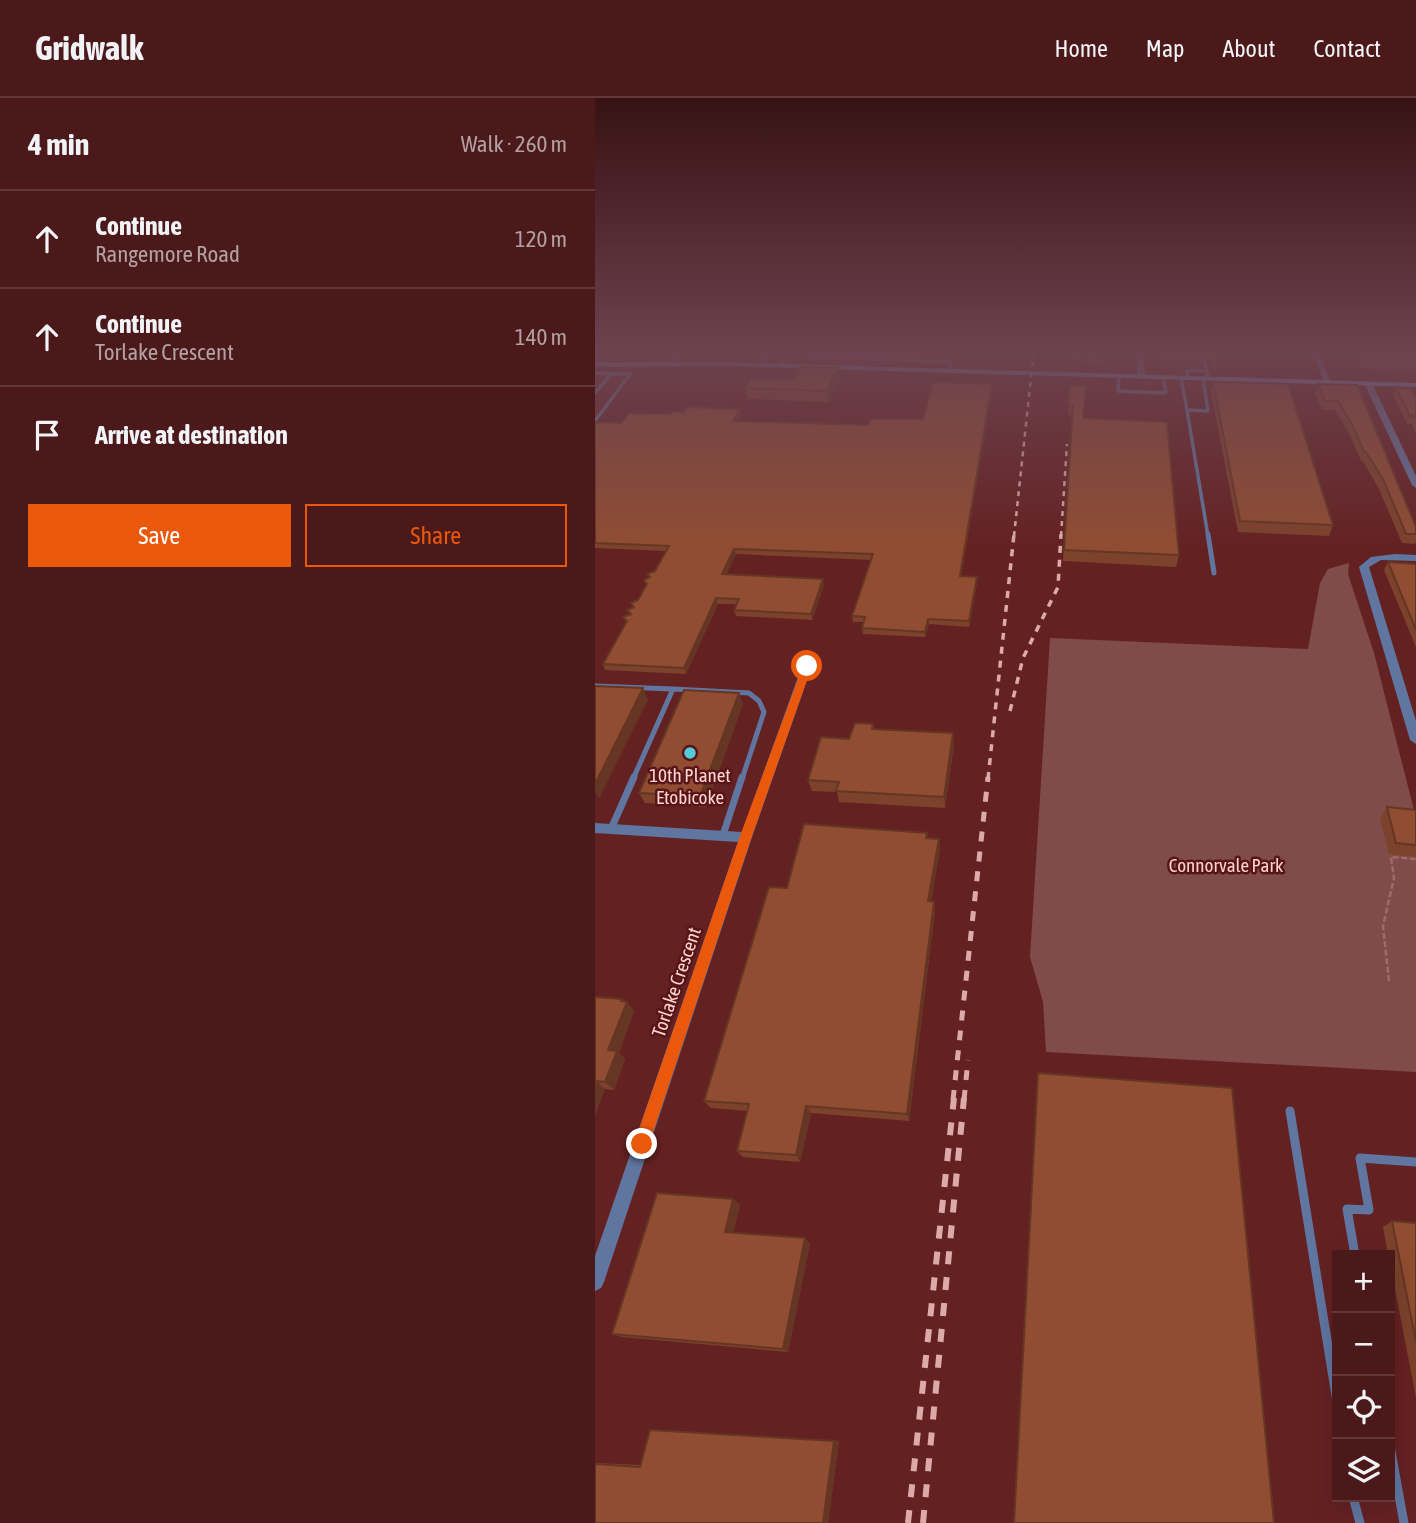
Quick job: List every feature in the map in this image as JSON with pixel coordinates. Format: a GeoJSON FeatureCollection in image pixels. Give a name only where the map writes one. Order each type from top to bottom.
{"type":"FeatureCollection","features":[{"type":"Feature","properties":{"kind":"street"},"geometry":{"type":"LineString","coordinates":[[1384,416],[1416,485]]}},
{"type":"Feature","properties":{"kind":"street"},"geometry":{"type":"LineString","coordinates":[[1416,558],[1381,558],[1370,560],[1364,567],[1416,740]]}},
{"type":"Feature","properties":{"kind":"street","name":"Torlake Crescent"},"geometry":{"type":"LineString","coordinates":[[595,1282],[746,836],[807,666]]}},
{"type":"Feature","properties":{"kind":"street"},"geometry":{"type":"LineString","coordinates":[[595,828],[746,836]]}},
{"type":"Feature","properties":{"kind":"lane"},"geometry":{"type":"LineString","coordinates":[[1188,416],[1214,573]]}},
{"type":"Feature","properties":{"kind":"lane"},"geometry":{"type":"LineString","coordinates":[[595,685],[749,693],[759,701],[764,712],[723,835]]}},
{"type":"Feature","properties":{"kind":"lane"},"geometry":{"type":"LineString","coordinates":[[611,829],[673,689]]}},
{"type":"Feature","properties":{"kind":"lane"},"geometry":{"type":"LineString","coordinates":[[1290,1111],[1333,1376]]}},
{"type":"Feature","properties":{"kind":"lane"},"geometry":{"type":"LineString","coordinates":[[1354,1250],[1347,1209],[1369,1210],[1360,1158],[1416,1162]]}},
{"type":"Feature","properties":{"kind":"lane"},"geometry":{"type":"LineString","coordinates":[[1395,1476],[1403,1523]]}},
{"type":"Feature","properties":{"kind":"lane"},"geometry":{"type":"LineString","coordinates":[[1354,1502],[1360,1523]]}},
{"type":"Feature","properties":{"kind":"path"},"geometry":{"type":"LineString","coordinates":[[1389,981],[1383,926],[1394,878],[1391,857],[1416,859]]}},
{"type":"Feature","properties":{"kind":"green space","name":"Connorvale Park"},"geometry":{"type":"Polygon","coordinates":[[[1349,563],[1348,574],[1374,653],[1416,818],[1416,1072],[1046,1052],[1043,1002],[1030,957],[1050,638],[1308,649],[1320,583],[1328,569],[1349,563]]]}},
{"type":"Feature","properties":{"kind":"building"},"geometry":{"type":"Polygon","coordinates":[[[626,416],[736,416],[733,421],[868,425],[871,419],[923,419],[924,416],[987,416],[960,576],[977,577],[969,621],[928,619],[925,632],[862,628],[865,617],[852,616],[873,554],[734,549],[722,574],[823,579],[811,614],[734,610],[739,599],[716,598],[684,668],[603,664],[627,621],[623,617],[631,614],[627,610],[634,607],[631,603],[638,600],[647,584],[644,580],[650,577],[647,574],[655,571],[669,546],[595,543],[595,422],[621,423],[626,416]]]}},
{"type":"Feature","properties":{"kind":"building"},"geometry":{"type":"Polygon","coordinates":[[[1072,416],[1167,422],[1179,555],[1064,550],[1072,416]]]}},
{"type":"Feature","properties":{"kind":"building"},"geometry":{"type":"Polygon","coordinates":[[[1220,416],[1298,416],[1333,525],[1240,521],[1220,416]]]}},
{"type":"Feature","properties":{"kind":"building"},"geometry":{"type":"Polygon","coordinates":[[[1347,416],[1370,416],[1416,527],[1416,534],[1406,534],[1383,479],[1364,452],[1347,416]]]}},
{"type":"Feature","properties":{"kind":"building"},"geometry":{"type":"Polygon","coordinates":[[[1388,562],[1416,564],[1416,630],[1388,562]]]}},
{"type":"Feature","properties":{"kind":"building"},"geometry":{"type":"Polygon","coordinates":[[[595,686],[643,688],[595,784],[595,686]]]}},
{"type":"Feature","properties":{"kind":"building"},"geometry":{"type":"Polygon","coordinates":[[[684,690],[739,693],[700,796],[639,793],[684,690]]]}},
{"type":"Feature","properties":{"kind":"building"},"geometry":{"type":"Polygon","coordinates":[[[855,723],[873,724],[872,729],[953,733],[944,797],[836,791],[839,782],[808,780],[821,737],[849,739],[855,723]]]}},
{"type":"Feature","properties":{"kind":"building"},"geometry":{"type":"Polygon","coordinates":[[[1387,807],[1416,810],[1416,845],[1396,843],[1387,807]]]}},
{"type":"Feature","properties":{"kind":"building"},"geometry":{"type":"Polygon","coordinates":[[[804,824],[927,833],[926,838],[939,839],[928,901],[934,902],[907,1114],[806,1106],[796,1155],[737,1151],[749,1104],[704,1101],[769,887],[787,888],[804,824]]]}},
{"type":"Feature","properties":{"kind":"building"},"geometry":{"type":"Polygon","coordinates":[[[595,997],[622,999],[621,1001],[627,1002],[608,1050],[617,1051],[605,1082],[596,1081],[595,1084],[595,997]]]}},
{"type":"Feature","properties":{"kind":"building"},"geometry":{"type":"Polygon","coordinates":[[[1038,1073],[1232,1088],[1274,1523],[1014,1523],[1038,1073]]]}},
{"type":"Feature","properties":{"kind":"building"},"geometry":{"type":"Polygon","coordinates":[[[657,1193],[733,1199],[725,1232],[805,1238],[783,1349],[612,1334],[657,1193]]]}},
{"type":"Feature","properties":{"kind":"building"},"geometry":{"type":"Polygon","coordinates":[[[1392,1221],[1416,1223],[1416,1342],[1392,1221]]]}},
{"type":"Feature","properties":{"kind":"building"},"geometry":{"type":"Polygon","coordinates":[[[650,1430],[834,1441],[823,1523],[595,1523],[595,1464],[640,1467],[650,1430]]]}},
{"type":"Feature","properties":{"kind":"railway"},"geometry":{"type":"LineString","coordinates":[[1014,536],[1027,416]]}},
{"type":"Feature","properties":{"kind":"railway"},"geometry":{"type":"LineString","coordinates":[[1061,536],[1067,444]]}},
{"type":"Feature","properties":{"kind":"railway"},"geometry":{"type":"LineString","coordinates":[[988,779],[1014,534]]}},
{"type":"Feature","properties":{"kind":"railway"},"geometry":{"type":"LineString","coordinates":[[1010,711],[1023,658],[1058,587],[1061,534]]}},
{"type":"Feature","properties":{"kind":"railway"},"geometry":{"type":"LineString","coordinates":[[953,1100],[988,777]]}},
{"type":"Feature","properties":{"kind":"railway"},"geometry":{"type":"LineString","coordinates":[[964,1100],[968,1060]]}},
{"type":"Feature","properties":{"kind":"railway"},"geometry":{"type":"LineString","coordinates":[[908,1523],[954,1098]]}},
{"type":"Feature","properties":{"kind":"railway"},"geometry":{"type":"LineString","coordinates":[[923,1523],[964,1098]]}},
{"type":"Feature","properties":{"kind":"place","name":"10th Planet Etobicoke"},"geometry":{"type":"Point","coordinates":[690,753]}},
{"type":"Feature","properties":{"kind":"route"},"geometry":{"type":"LineString","coordinates":[[642,1144],[746,836],[807,666]]}}]}
